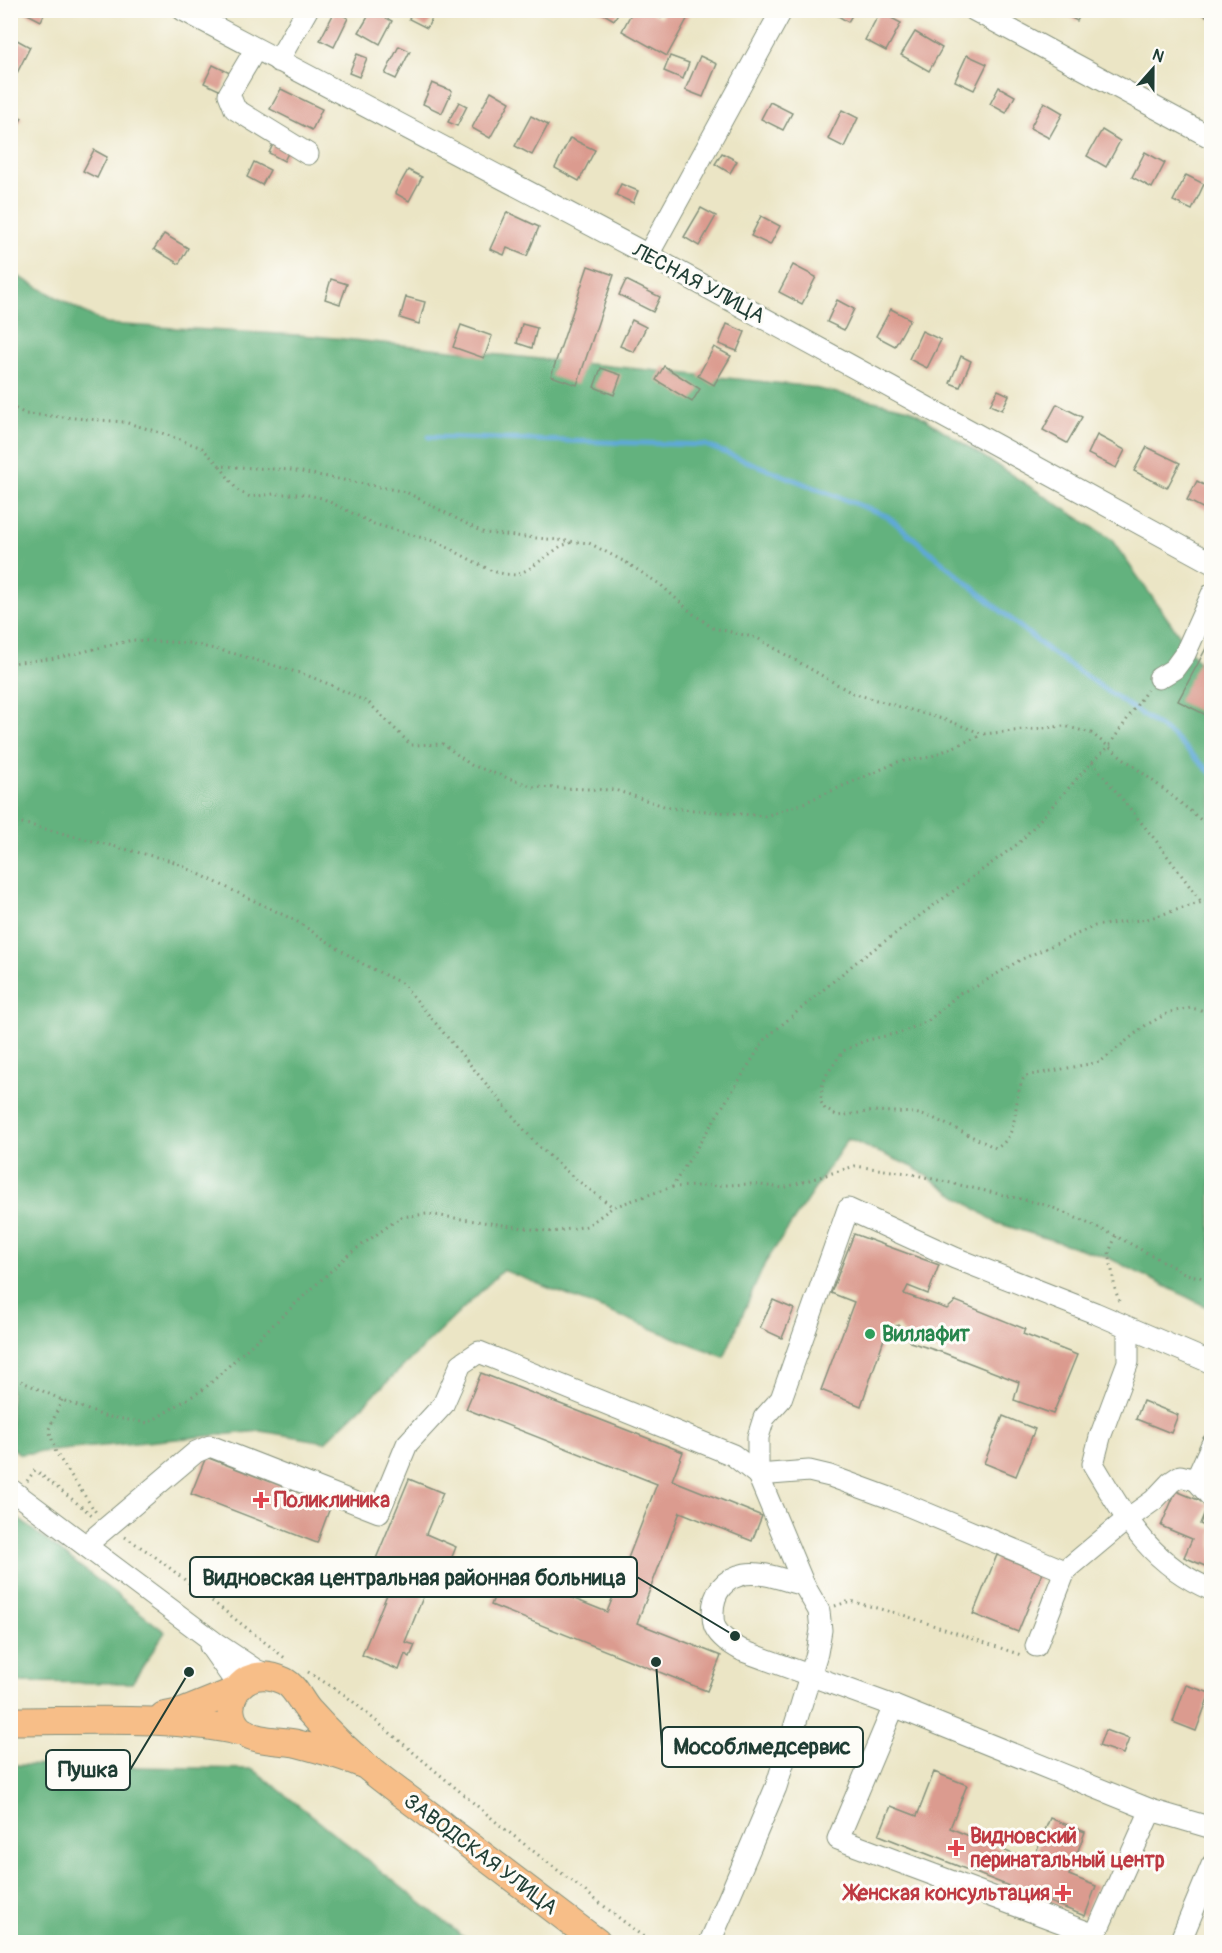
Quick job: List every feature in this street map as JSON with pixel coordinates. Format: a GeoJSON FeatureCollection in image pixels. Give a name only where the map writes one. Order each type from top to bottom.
{"type":"FeatureCollection","features":[{"type":"Feature","properties":{"kind":"main road"},"geometry":{"type":"LineString","coordinates":[[132,1721],[183,1712],[218,1699],[254,1676],[278,1667],[288,1682],[299,1680]]}},
{"type":"Feature","properties":{"kind":"main road"},"geometry":{"type":"LineString","coordinates":[[272,1739],[284,1733],[297,1713],[299,1680]]}},
{"type":"Feature","properties":{"kind":"main road"},"geometry":{"type":"LineString","coordinates":[[299,1680],[308,1710],[364,1765]]}},
{"type":"Feature","properties":{"kind":"main road"},"geometry":{"type":"LineString","coordinates":[[236,1689],[232,1707],[233,1719],[237,1727],[246,1734],[254,1738],[272,1739],[339,1755],[364,1765]]}},
{"type":"Feature","properties":{"kind":"main road"},"geometry":{"type":"LineString","coordinates":[[10,1721],[132,1721],[221,1728],[246,1734]]}},
{"type":"Feature","properties":{"kind":"main road","name":"ЗАВОДСКАЯ УЛИЦА"},"geometry":{"type":"LineString","coordinates":[[364,1765],[597,1942]]}},
{"type":"Feature","properties":{"kind":"street","name":"ЛЕСНАЯ УЛИЦА"},"geometry":{"type":"LineString","coordinates":[[183,10],[255,50],[648,255],[1212,563]]}},
{"type":"Feature","properties":{"kind":"street"},"geometry":{"type":"LineString","coordinates":[[278,62],[308,10]]}},
{"type":"Feature","properties":{"kind":"street"},"geometry":{"type":"LineString","coordinates":[[648,255],[782,10]]}},
{"type":"Feature","properties":{"kind":"street"},"geometry":{"type":"LineString","coordinates":[[974,10],[1210,135]]}},
{"type":"Feature","properties":{"kind":"street"},"geometry":{"type":"LineString","coordinates":[[255,50],[229,94],[235,109],[308,154]]}},
{"type":"Feature","properties":{"kind":"street"},"geometry":{"type":"LineString","coordinates":[[1159,678],[1174,669],[1185,654],[1212,594]]}},
{"type":"Feature","properties":{"kind":"street"},"geometry":{"type":"LineString","coordinates":[[710,1942],[776,1787],[811,1674],[821,1630],[819,1611],[804,1585],[758,1475],[758,1437],[764,1418],[781,1399],[848,1209],[956,1258],[1212,1363]]}},
{"type":"Feature","properties":{"kind":"street"},"geometry":{"type":"LineString","coordinates":[[1128,1328],[1128,1362],[1100,1437],[1093,1464],[1126,1520],[1161,1560],[1188,1580],[1212,1590]]}},
{"type":"Feature","properties":{"kind":"street"},"geometry":{"type":"LineString","coordinates":[[86,1545],[105,1524],[196,1452],[210,1446],[379,1512],[407,1444],[442,1405],[460,1364],[479,1352],[733,1455],[758,1475],[809,1470],[830,1476],[890,1498],[1065,1571]]}},
{"type":"Feature","properties":{"kind":"street"},"geometry":{"type":"LineString","coordinates":[[1196,1480],[1212,1444]]}},
{"type":"Feature","properties":{"kind":"street"},"geometry":{"type":"LineString","coordinates":[[1036,1646],[1065,1571],[1126,1520],[1154,1500],[1180,1476],[1196,1480],[1212,1497]]}},
{"type":"Feature","properties":{"kind":"street"},"geometry":{"type":"LineString","coordinates":[[14,1491],[234,1656],[256,1670],[278,1667]]}},
{"type":"Feature","properties":{"kind":"street"},"geometry":{"type":"LineString","coordinates":[[804,1585],[757,1574],[735,1577],[717,1590],[713,1602],[715,1627],[727,1641],[743,1651],[894,1706],[1151,1810],[1212,1828]]}},
{"type":"Feature","properties":{"kind":"street"},"geometry":{"type":"LineString","coordinates":[[172,1611],[203,1638],[217,1656],[236,1689]]}},
{"type":"Feature","properties":{"kind":"street"},"geometry":{"type":"LineString","coordinates":[[183,1712],[211,1690],[217,1678],[217,1656]]}},
{"type":"Feature","properties":{"kind":"street"},"geometry":{"type":"LineString","coordinates":[[894,1706],[838,1839],[1095,1935],[1151,1810]]}},
{"type":"Feature","properties":{"kind":"street"},"geometry":{"type":"LineString","coordinates":[[1180,1942],[1212,1865]]}},
{"type":"Feature","properties":{"kind":"path"},"geometry":{"type":"LineString","coordinates":[[10,406],[26,414],[124,422],[153,430],[202,448],[220,466],[237,490],[250,497],[303,494],[322,498],[374,524],[437,542],[492,571],[504,574],[516,575],[529,569],[561,546],[577,541]]}},
{"type":"Feature","properties":{"kind":"path"},"geometry":{"type":"LineString","coordinates":[[220,466],[291,470],[406,492],[484,533],[589,543],[627,563],[661,585],[692,613],[713,628],[757,638],[852,693],[949,721],[983,734]]}},
{"type":"Feature","properties":{"kind":"path"},"geometry":{"type":"LineString","coordinates":[[10,663],[57,658],[132,640],[188,643],[232,653],[331,685],[369,703],[411,745],[443,744],[471,765],[534,787],[615,790],[670,808],[747,815],[765,816],[799,805],[898,762],[930,757],[983,734],[1064,726],[1091,733],[1212,829]]}},
{"type":"Feature","properties":{"kind":"path"},"geometry":{"type":"LineString","coordinates":[[672,1187],[765,1040],[855,963],[1019,843],[1109,746],[1143,694]]}},
{"type":"Feature","properties":{"kind":"path"},"geometry":{"type":"LineString","coordinates":[[1092,762],[1157,842],[1202,903]]}},
{"type":"Feature","properties":{"kind":"path"},"geometry":{"type":"LineString","coordinates":[[10,820],[172,861],[296,921],[361,963],[403,984],[537,1145],[573,1177],[613,1207]]}},
{"type":"Feature","properties":{"kind":"path"},"geometry":{"type":"LineString","coordinates":[[1212,899],[1147,919],[1095,926],[1020,960],[978,986],[960,993],[928,1021],[902,1032],[864,1041],[843,1051],[827,1074],[822,1086],[821,1102],[825,1109],[838,1116],[874,1111],[915,1113],[933,1118],[996,1148],[1004,1144],[1011,1131],[1020,1084],[1025,1076],[1100,1062],[1146,1024],[1170,1012],[1191,1008],[1212,1012]]}},
{"type":"Feature","properties":{"kind":"path"},"geometry":{"type":"LineString","coordinates":[[10,1376],[104,1416],[148,1423],[204,1389],[349,1254],[401,1217],[427,1214],[553,1232],[587,1226],[613,1207],[672,1187],[753,1184],[783,1188],[855,1166],[907,1173],[1047,1205],[1116,1236],[1186,1274],[1212,1280]]}},
{"type":"Feature","properties":{"kind":"path"},"geometry":{"type":"LineString","coordinates":[[1116,1236],[1109,1252],[1115,1289],[1128,1328]]}},
{"type":"Feature","properties":{"kind":"path"},"geometry":{"type":"LineString","coordinates":[[62,1400],[49,1429],[56,1453],[105,1524]]}},
{"type":"Feature","properties":{"kind":"path"},"geometry":{"type":"LineString","coordinates":[[14,1491],[35,1470],[105,1524],[153,1555],[278,1667]]}},
{"type":"Feature","properties":{"kind":"path"},"geometry":{"type":"LineString","coordinates":[[819,1611],[850,1601],[903,1615],[1029,1657],[1036,1646]]}},
{"type":"Feature","properties":{"kind":"path"},"geometry":{"type":"LineString","coordinates":[[299,1680],[345,1695],[501,1826],[650,1942]]}},
{"type":"Feature","properties":{"kind":"green space"},"geometry":{"type":"Polygon","coordinates":[[[10,272],[106,324],[314,336],[805,386],[910,409],[1111,539],[1211,680],[1211,1309],[1107,1257],[997,1223],[913,1167],[848,1139],[765,1263],[724,1357],[503,1270],[325,1442],[261,1431],[20,1454],[11,1447],[10,272]]]}},
{"type":"Feature","properties":{"kind":"green space"},"geometry":{"type":"Polygon","coordinates":[[[11,1513],[165,1632],[132,1683],[11,1682],[11,1513]]]}},
{"type":"Feature","properties":{"kind":"green space"},"geometry":{"type":"Polygon","coordinates":[[[11,1765],[253,1769],[470,1942],[11,1942],[11,1765]]]}},
{"type":"Feature","properties":{"kind":"building"},"geometry":{"type":"Polygon","coordinates":[[[20,10],[46,10],[41,21],[20,10]]]}},
{"type":"Feature","properties":{"kind":"building"},"geometry":{"type":"Polygon","coordinates":[[[372,10],[392,21],[380,44],[359,32],[372,10]]]}},
{"type":"Feature","properties":{"kind":"building"},"geometry":{"type":"Polygon","coordinates":[[[413,10],[436,10],[427,28],[409,19],[413,10]]]}},
{"type":"Feature","properties":{"kind":"building"},"geometry":{"type":"Polygon","coordinates":[[[597,10],[620,10],[614,20],[597,10]]]}},
{"type":"Feature","properties":{"kind":"building"},"geometry":{"type":"Polygon","coordinates":[[[633,10],[646,10],[661,18],[665,10],[692,10],[667,56],[622,31],[633,10]]]}},
{"type":"Feature","properties":{"kind":"building"},"geometry":{"type":"Polygon","coordinates":[[[828,10],[855,10],[848,22],[828,10]]]}},
{"type":"Feature","properties":{"kind":"building"},"geometry":{"type":"Polygon","coordinates":[[[1057,10],[1083,10],[1077,21],[1057,10]]]}},
{"type":"Feature","properties":{"kind":"building"},"geometry":{"type":"Polygon","coordinates":[[[1194,10],[1212,10],[1212,19],[1194,10]]]}},
{"type":"Feature","properties":{"kind":"building"},"geometry":{"type":"Polygon","coordinates":[[[335,11],[348,18],[334,47],[320,40],[335,11]]]}},
{"type":"Feature","properties":{"kind":"building"},"geometry":{"type":"Polygon","coordinates":[[[880,12],[901,23],[886,51],[865,40],[880,12]]]}},
{"type":"Feature","properties":{"kind":"building"},"geometry":{"type":"Polygon","coordinates":[[[915,32],[942,48],[929,71],[901,55],[915,32]]]}},
{"type":"Feature","properties":{"kind":"building"},"geometry":{"type":"Polygon","coordinates":[[[17,40],[30,47],[17,73],[10,69],[10,53],[17,40]]]}},
{"type":"Feature","properties":{"kind":"building"},"geometry":{"type":"Polygon","coordinates":[[[399,46],[410,51],[396,79],[385,74],[399,46]]]}},
{"type":"Feature","properties":{"kind":"building"},"geometry":{"type":"Polygon","coordinates":[[[357,54],[367,58],[359,77],[349,73],[357,54]]]}},
{"type":"Feature","properties":{"kind":"building"},"geometry":{"type":"Polygon","coordinates":[[[967,55],[987,64],[974,90],[955,81],[967,55]]]}},
{"type":"Feature","properties":{"kind":"building"},"geometry":{"type":"Polygon","coordinates":[[[670,56],[689,63],[683,79],[664,71],[670,56]]]}},
{"type":"Feature","properties":{"kind":"building"},"geometry":{"type":"Polygon","coordinates":[[[700,56],[717,64],[703,97],[685,90],[700,56]]]}},
{"type":"Feature","properties":{"kind":"building"},"geometry":{"type":"Polygon","coordinates":[[[213,65],[230,73],[221,91],[204,83],[213,65]]]}},
{"type":"Feature","properties":{"kind":"building"},"geometry":{"type":"Polygon","coordinates":[[[432,83],[452,91],[442,113],[423,104],[432,83]]]}},
{"type":"Feature","properties":{"kind":"building"},"geometry":{"type":"Polygon","coordinates":[[[999,87],[1015,96],[1006,113],[990,104],[999,87]]]}},
{"type":"Feature","properties":{"kind":"building"},"geometry":{"type":"Polygon","coordinates":[[[281,89],[322,109],[312,130],[270,109],[281,89]]]}},
{"type":"Feature","properties":{"kind":"building"},"geometry":{"type":"Polygon","coordinates":[[[491,91],[510,102],[490,138],[472,128],[491,91]]]}},
{"type":"Feature","properties":{"kind":"building"},"geometry":{"type":"Polygon","coordinates":[[[459,102],[467,106],[457,126],[448,122],[459,102]]]}},
{"type":"Feature","properties":{"kind":"building"},"geometry":{"type":"Polygon","coordinates":[[[770,102],[792,113],[783,130],[761,119],[770,102]]]}},
{"type":"Feature","properties":{"kind":"building"},"geometry":{"type":"Polygon","coordinates":[[[1044,102],[1063,113],[1049,138],[1030,128],[1044,102]]]}},
{"type":"Feature","properties":{"kind":"building"},"geometry":{"type":"Polygon","coordinates":[[[842,110],[858,118],[844,147],[828,139],[842,110]]]}},
{"type":"Feature","properties":{"kind":"building"},"geometry":{"type":"Polygon","coordinates":[[[10,111],[22,118],[10,139],[10,111]]]}},
{"type":"Feature","properties":{"kind":"building"},"geometry":{"type":"Polygon","coordinates":[[[531,116],[548,125],[532,155],[515,146],[531,116]]]}},
{"type":"Feature","properties":{"kind":"building"},"geometry":{"type":"Polygon","coordinates":[[[1102,130],[1120,141],[1106,167],[1087,156],[1102,130]]]}},
{"type":"Feature","properties":{"kind":"building"},"geometry":{"type":"Polygon","coordinates":[[[570,138],[595,150],[579,181],[555,168],[570,138]]]}},
{"type":"Feature","properties":{"kind":"building"},"geometry":{"type":"Polygon","coordinates":[[[274,142],[289,151],[284,161],[269,153],[274,142]]]}},
{"type":"Feature","properties":{"kind":"building"},"geometry":{"type":"Polygon","coordinates":[[[94,150],[107,157],[97,178],[83,171],[94,150]]]}},
{"type":"Feature","properties":{"kind":"building"},"geometry":{"type":"Polygon","coordinates":[[[1145,152],[1165,163],[1152,188],[1132,177],[1145,152]]]}},
{"type":"Feature","properties":{"kind":"building"},"geometry":{"type":"Polygon","coordinates":[[[722,153],[737,161],[730,173],[715,164],[722,153]]]}},
{"type":"Feature","properties":{"kind":"building"},"geometry":{"type":"Polygon","coordinates":[[[254,162],[270,170],[262,185],[247,177],[254,162]]]}},
{"type":"Feature","properties":{"kind":"building"},"geometry":{"type":"Polygon","coordinates":[[[408,170],[422,177],[409,201],[395,193],[408,170]]]}},
{"type":"Feature","properties":{"kind":"building"},"geometry":{"type":"Polygon","coordinates":[[[1186,175],[1204,184],[1192,210],[1173,201],[1186,175]]]}},
{"type":"Feature","properties":{"kind":"building"},"geometry":{"type":"Polygon","coordinates":[[[621,184],[638,191],[633,203],[616,195],[621,184]]]}},
{"type":"Feature","properties":{"kind":"building"},"geometry":{"type":"Polygon","coordinates":[[[701,208],[716,216],[699,246],[684,237],[701,208]]]}},
{"type":"Feature","properties":{"kind":"building"},"geometry":{"type":"Polygon","coordinates":[[[507,212],[539,227],[527,256],[507,248],[504,255],[490,249],[507,212]]]}},
{"type":"Feature","properties":{"kind":"building"},"geometry":{"type":"Polygon","coordinates":[[[761,216],[780,226],[770,245],[751,236],[761,216]]]}},
{"type":"Feature","properties":{"kind":"building"},"geometry":{"type":"Polygon","coordinates":[[[164,234],[188,248],[179,264],[154,249],[164,234]]]}},
{"type":"Feature","properties":{"kind":"building"},"geometry":{"type":"Polygon","coordinates":[[[793,265],[816,277],[802,304],[779,292],[793,265]]]}},
{"type":"Feature","properties":{"kind":"building"},"geometry":{"type":"Polygon","coordinates":[[[588,266],[614,275],[577,385],[551,376],[588,266]]]}},
{"type":"Feature","properties":{"kind":"building"},"geometry":{"type":"Polygon","coordinates":[[[331,279],[347,284],[340,304],[325,299],[331,279]]]}},
{"type":"Feature","properties":{"kind":"building"},"geometry":{"type":"Polygon","coordinates":[[[626,280],[660,297],[653,312],[619,295],[626,280]]]}},
{"type":"Feature","properties":{"kind":"building"},"geometry":{"type":"Polygon","coordinates":[[[406,297],[425,302],[419,324],[400,318],[406,297]]]}},
{"type":"Feature","properties":{"kind":"building"},"geometry":{"type":"Polygon","coordinates":[[[837,300],[854,309],[844,330],[827,322],[837,300]]]}},
{"type":"Feature","properties":{"kind":"building"},"geometry":{"type":"Polygon","coordinates":[[[891,309],[910,319],[895,346],[876,336],[891,309]]]}},
{"type":"Feature","properties":{"kind":"building"},"geometry":{"type":"Polygon","coordinates":[[[632,320],[646,327],[634,352],[620,346],[632,320]]]}},
{"type":"Feature","properties":{"kind":"building"},"geometry":{"type":"Polygon","coordinates":[[[522,324],[537,328],[532,348],[517,343],[522,324]]]}},
{"type":"Feature","properties":{"kind":"building"},"geometry":{"type":"Polygon","coordinates":[[[727,324],[745,332],[737,351],[719,344],[727,324]]]}},
{"type":"Feature","properties":{"kind":"building"},"geometry":{"type":"Polygon","coordinates":[[[461,325],[492,336],[484,358],[453,347],[461,325]]]}},
{"type":"Feature","properties":{"kind":"building"},"geometry":{"type":"Polygon","coordinates":[[[922,331],[941,340],[927,368],[909,359],[922,331]]]}},
{"type":"Feature","properties":{"kind":"building"},"geometry":{"type":"Polygon","coordinates":[[[714,347],[731,356],[714,385],[698,376],[714,347]]]}},
{"type":"Feature","properties":{"kind":"building"},"geometry":{"type":"Polygon","coordinates":[[[961,356],[971,361],[960,387],[950,383],[961,356]]]}},
{"type":"Feature","properties":{"kind":"building"},"geometry":{"type":"Polygon","coordinates":[[[664,366],[700,389],[692,402],[656,380],[664,366]]]}},
{"type":"Feature","properties":{"kind":"building"},"geometry":{"type":"Polygon","coordinates":[[[601,368],[621,375],[614,395],[594,387],[601,368]]]}},
{"type":"Feature","properties":{"kind":"building"},"geometry":{"type":"Polygon","coordinates":[[[998,390],[1009,395],[1002,410],[990,405],[998,390]]]}},
{"type":"Feature","properties":{"kind":"building"},"geometry":{"type":"Polygon","coordinates":[[[1057,404],[1082,417],[1067,443],[1043,430],[1057,404]]]}},
{"type":"Feature","properties":{"kind":"building"},"geometry":{"type":"Polygon","coordinates":[[[1097,435],[1125,450],[1116,468],[1088,454],[1097,435]]]}},
{"type":"Feature","properties":{"kind":"building"},"geometry":{"type":"Polygon","coordinates":[[[1147,447],[1180,463],[1167,488],[1134,471],[1147,447]]]}},
{"type":"Feature","properties":{"kind":"building"},"geometry":{"type":"Polygon","coordinates":[[[1197,481],[1212,490],[1212,513],[1187,500],[1197,481]]]}},
{"type":"Feature","properties":{"kind":"building"},"geometry":{"type":"Polygon","coordinates":[[[1212,637],[1212,709],[1208,716],[1178,701],[1212,637]]]}},
{"type":"Feature","properties":{"kind":"building"},"geometry":{"type":"Polygon","coordinates":[[[854,1234],[939,1265],[928,1294],[908,1286],[904,1294],[947,1309],[956,1301],[1025,1329],[1023,1334],[1077,1355],[1053,1414],[1014,1400],[1019,1382],[910,1342],[898,1325],[887,1330],[861,1406],[821,1390],[854,1302],[831,1293],[854,1234]]]}},
{"type":"Feature","properties":{"kind":"building"},"geometry":{"type":"Polygon","coordinates":[[[773,1300],[794,1309],[782,1338],[760,1328],[773,1300]]]}},
{"type":"Feature","properties":{"kind":"building"},"geometry":{"type":"Polygon","coordinates":[[[481,1373],[683,1452],[672,1480],[762,1516],[752,1541],[680,1512],[637,1623],[721,1656],[707,1691],[491,1605],[504,1571],[607,1612],[657,1484],[466,1409],[481,1373]]]}},
{"type":"Feature","properties":{"kind":"building"},"geometry":{"type":"Polygon","coordinates":[[[1143,1401],[1178,1415],[1171,1433],[1136,1419],[1143,1401]]]}},
{"type":"Feature","properties":{"kind":"building"},"geometry":{"type":"Polygon","coordinates":[[[1003,1416],[1035,1429],[1016,1476],[984,1463],[1003,1416]]]}},
{"type":"Feature","properties":{"kind":"building","name":"Поликлиника"},"geometry":{"type":"Polygon","coordinates":[[[206,1457],[331,1505],[317,1543],[191,1494],[206,1457]]]}},
{"type":"Feature","properties":{"kind":"building"},"geometry":{"type":"Polygon","coordinates":[[[409,1479],[443,1493],[426,1534],[456,1547],[441,1584],[430,1580],[405,1642],[415,1645],[410,1657],[405,1654],[399,1670],[362,1655],[395,1575],[373,1566],[409,1479]]]}},
{"type":"Feature","properties":{"kind":"building"},"geometry":{"type":"Polygon","coordinates":[[[1176,1491],[1208,1504],[1200,1524],[1212,1529],[1212,1569],[1184,1557],[1192,1539],[1161,1526],[1176,1491]]]}},
{"type":"Feature","properties":{"kind":"building"},"geometry":{"type":"Polygon","coordinates":[[[997,1555],[1042,1573],[1018,1632],[973,1614],[997,1555]]]}},
{"type":"Feature","properties":{"kind":"building"},"geometry":{"type":"Polygon","coordinates":[[[1186,1685],[1210,1693],[1196,1731],[1173,1722],[1186,1685]]]}},
{"type":"Feature","properties":{"kind":"building"},"geometry":{"type":"Polygon","coordinates":[[[1105,1730],[1129,1739],[1123,1754],[1099,1746],[1105,1730]]]}},
{"type":"Feature","properties":{"kind":"building","name":"Видновский перинатальный центр"},"geometry":{"type":"Polygon","coordinates":[[[934,1772],[967,1785],[950,1828],[1032,1862],[1050,1818],[1085,1832],[1069,1875],[1096,1886],[1085,1916],[879,1835],[891,1806],[917,1816],[934,1772]]]}},
{"type":"Feature","properties":{"kind":"waterway"},"geometry":{"type":"LineString","coordinates":[[429,437],[705,445],[887,516],[1049,651],[1173,736],[1212,774]]}},
{"type":"Feature","properties":{"kind":"place","name":"Виллафит"},"geometry":{"type":"Point","coordinates":[870,1334]}},
{"type":"Feature","properties":{"kind":"place","name":"Поликлиника"},"geometry":{"type":"Point","coordinates":[261,1500]}},
{"type":"Feature","properties":{"kind":"place","name":"Видновская центральная районная больница"},"geometry":{"type":"Point","coordinates":[735,1636]}},
{"type":"Feature","properties":{"kind":"place","name":"Мособлмедсервис"},"geometry":{"type":"Point","coordinates":[656,1662]}},
{"type":"Feature","properties":{"kind":"place","name":"Пушка"},"geometry":{"type":"Point","coordinates":[189,1672]}},
{"type":"Feature","properties":{"kind":"place","name":"Видновский перинатальный центр"},"geometry":{"type":"Point","coordinates":[956,1848]}},
{"type":"Feature","properties":{"kind":"place","name":"Женская консультация"},"geometry":{"type":"Point","coordinates":[1063,1893]}}]}
